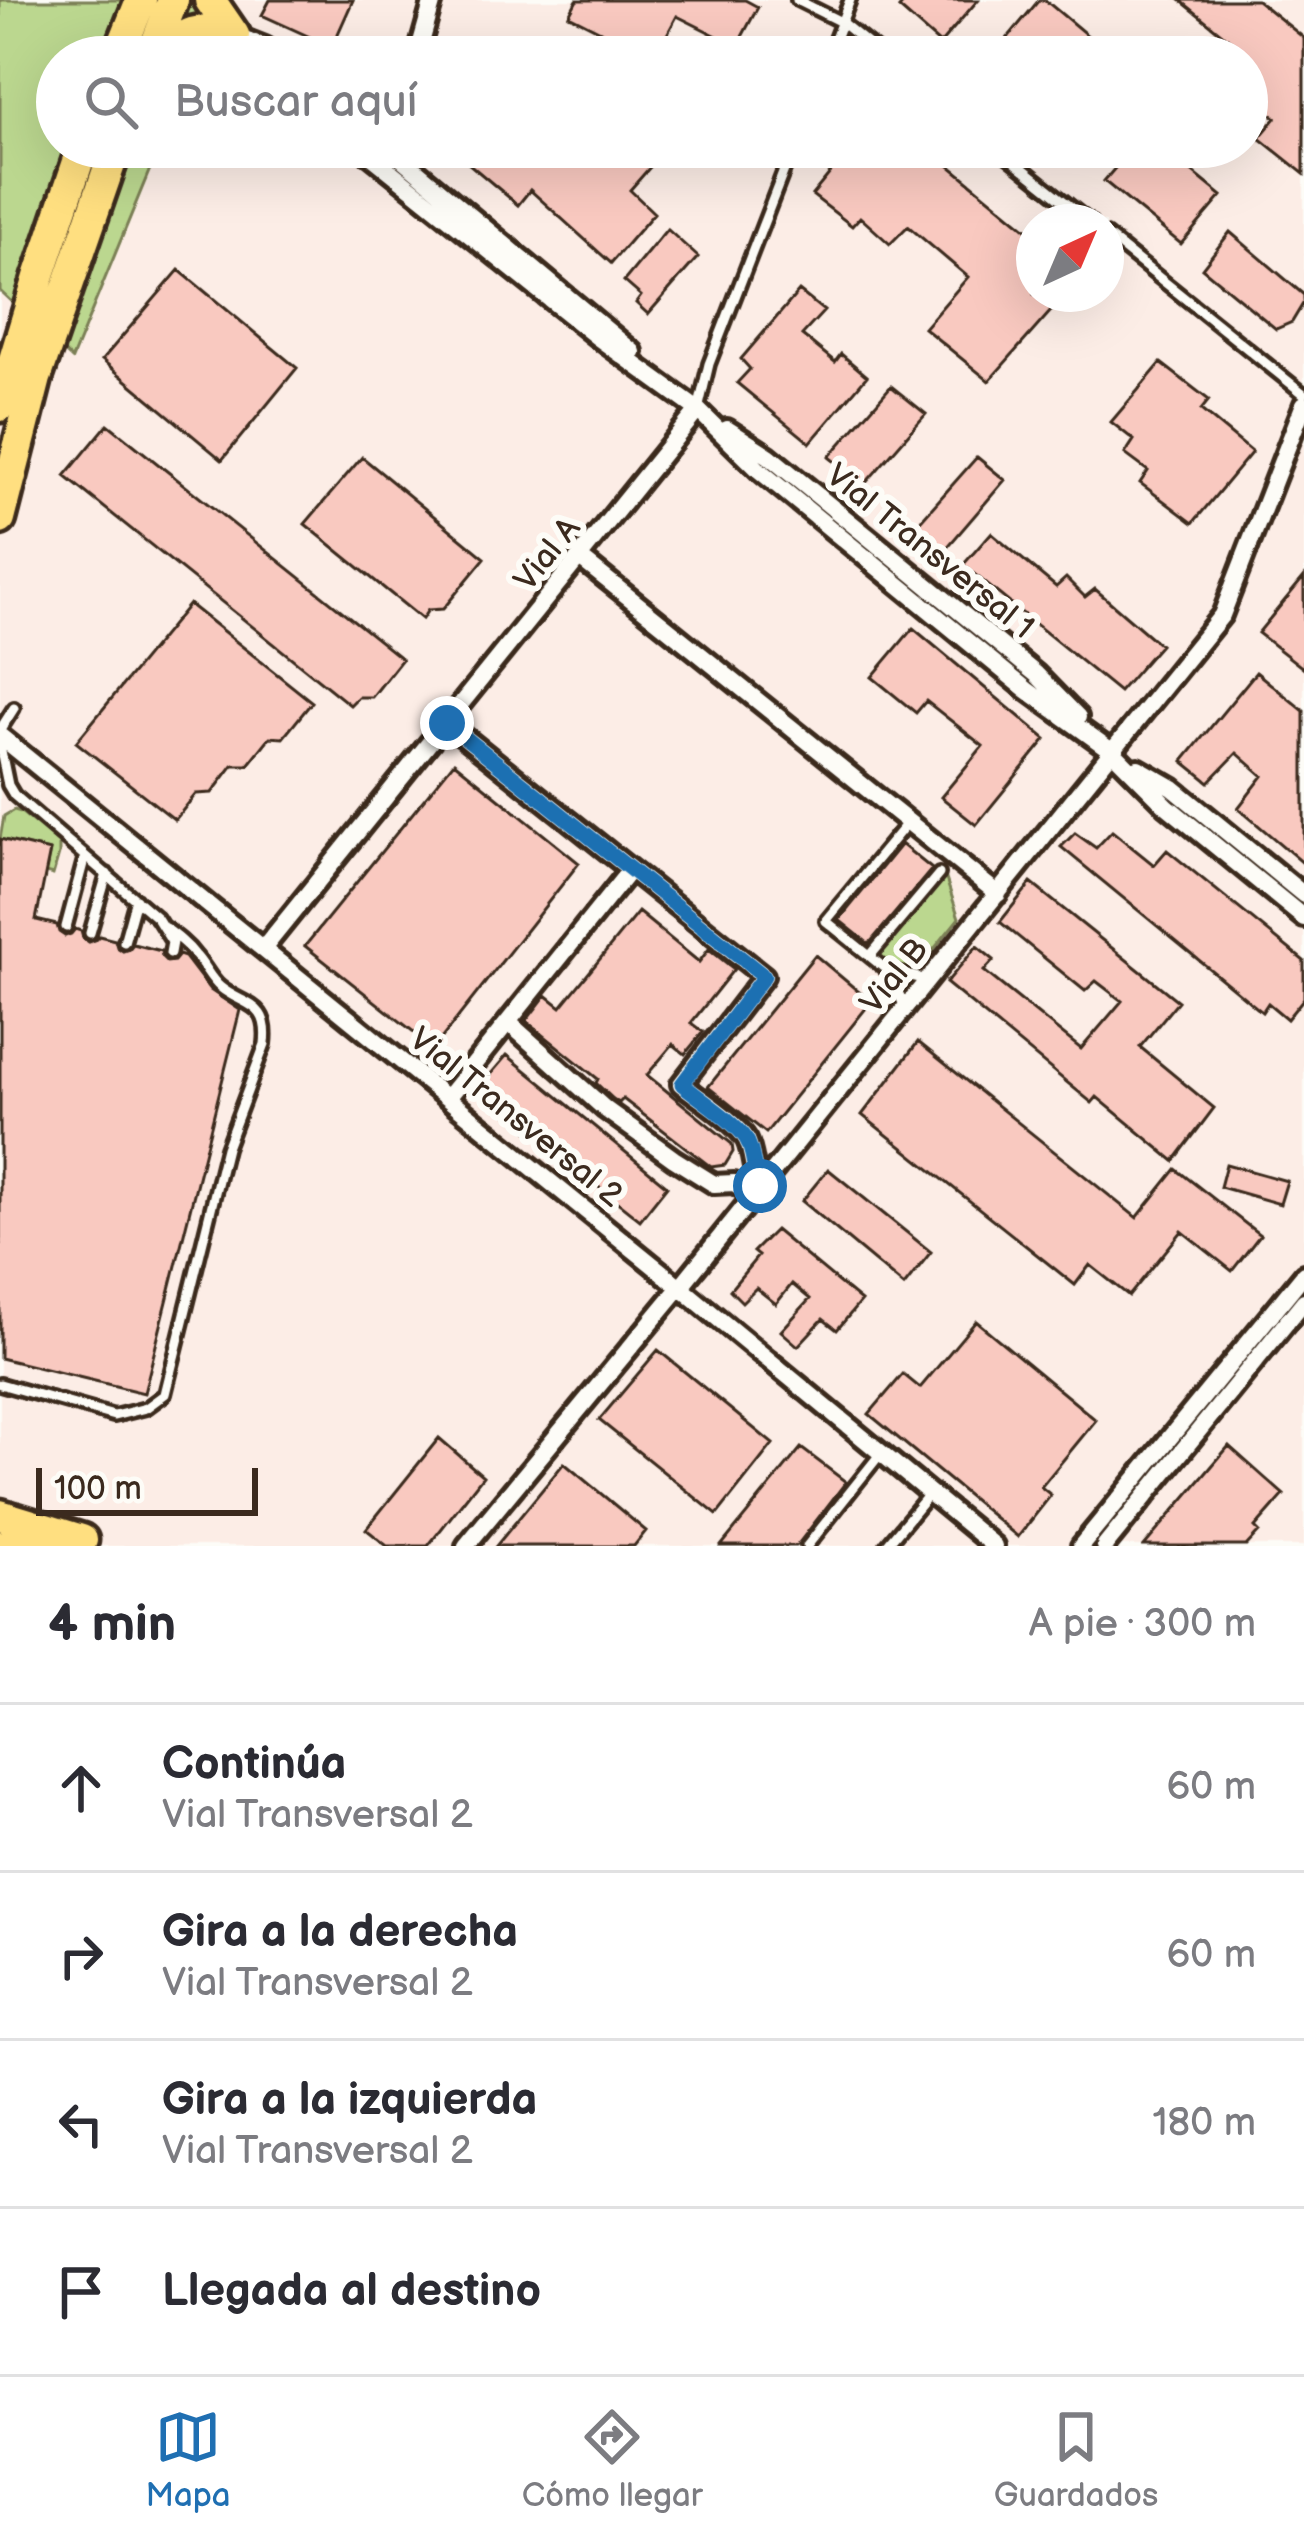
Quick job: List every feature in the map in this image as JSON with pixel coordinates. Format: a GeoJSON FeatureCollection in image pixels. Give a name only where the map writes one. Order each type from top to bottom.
{"type":"FeatureCollection","features":[{"type":"Feature","properties":{"kind":"highway"},"geometry":{"type":"LineString","coordinates":[[126,36],[141,0]]}},
{"type":"Feature","properties":{"kind":"highway"},"geometry":{"type":"LineString","coordinates":[[159,36],[173,0]]}},
{"type":"Feature","properties":{"kind":"highway"},"geometry":{"type":"LineString","coordinates":[[210,0],[236,36]]}},
{"type":"Feature","properties":{"kind":"highway"},"geometry":{"type":"LineString","coordinates":[[0,406],[76,168]]}},
{"type":"Feature","properties":{"kind":"highway"},"geometry":{"type":"LineString","coordinates":[[0,519],[36,378],[109,168]]}},
{"type":"Feature","properties":{"kind":"highway"},"geometry":{"type":"LineString","coordinates":[[50,335],[78,295],[123,168]]}},
{"type":"Feature","properties":{"kind":"highway"},"geometry":{"type":"LineString","coordinates":[[0,356],[39,277]]}},
{"type":"Feature","properties":{"kind":"highway"},"geometry":{"type":"LineString","coordinates":[[0,1515],[82,1540]]}},
{"type":"Feature","properties":{"kind":"highway"},"geometry":{"type":"LineString","coordinates":[[2,1546],[40,1546]]}},
{"type":"Feature","properties":{"kind":"street"},"geometry":{"type":"LineString","coordinates":[[424,36],[434,0]]}},
{"type":"Feature","properties":{"kind":"street","name":"Vial Transversal 1"},"geometry":{"type":"LineString","coordinates":[[386,168],[597,337],[769,456],[1018,659],[1167,806],[1304,918]]}},
{"type":"Feature","properties":{"kind":"street","name":"Vial Transversal 1"},"geometry":{"type":"LineString","coordinates":[[415,168],[698,410]]}},
{"type":"Feature","properties":{"kind":"street","name":"Vial B"},"geometry":{"type":"LineString","coordinates":[[466,1546],[1222,615],[1304,404]]}},
{"type":"Feature","properties":{"kind":"street","name":"Vial A"},"geometry":{"type":"LineString","coordinates":[[263,949],[698,410]]}},
{"type":"Feature","properties":{"kind":"street"},"geometry":{"type":"LineString","coordinates":[[580,558],[998,894]]}},
{"type":"Feature","properties":{"kind":"street"},"geometry":{"type":"LineString","coordinates":[[447,723],[764,976],[682,1084],[745,1136],[757,1190]]}},
{"type":"Feature","properties":{"kind":"street","name":"Vial Transversal 2"},"geometry":{"type":"LineString","coordinates":[[0,733],[994,1546]]}},
{"type":"Feature","properties":{"kind":"street","name":"Vial Transversal 1"},"geometry":{"type":"LineString","coordinates":[[1113,752],[1173,788],[1304,895]]}},
{"type":"Feature","properties":{"kind":"street"},"geometry":{"type":"LineString","coordinates":[[447,1098],[630,870]]}},
{"type":"Feature","properties":{"kind":"street","name":"Vial Transversal 2"},"geometry":{"type":"LineString","coordinates":[[508,1022],[605,1109],[674,1159],[714,1184],[734,1183],[757,1190]]}},
{"type":"Feature","properties":{"kind":"street"},"geometry":{"type":"LineString","coordinates":[[1082,1546],[1304,1274]]}},
{"type":"Feature","properties":{"kind":"street"},"geometry":{"type":"LineString","coordinates":[[1105,1546],[1304,1301]]}},
{"type":"Feature","properties":{"kind":"lane"},"geometry":{"type":"LineString","coordinates":[[797,0],[858,36]]}},
{"type":"Feature","properties":{"kind":"lane"},"geometry":{"type":"LineString","coordinates":[[836,36],[850,0]]}},
{"type":"Feature","properties":{"kind":"lane","name":"Vial A"},"geometry":{"type":"LineString","coordinates":[[698,410],[710,364],[785,168]]}},
{"type":"Feature","properties":{"kind":"lane"},"geometry":{"type":"LineString","coordinates":[[1022,168],[1067,204]]}},
{"type":"Feature","properties":{"kind":"lane"},"geometry":{"type":"LineString","coordinates":[[1124,249],[1304,394]]}},
{"type":"Feature","properties":{"kind":"lane"},"geometry":{"type":"LineString","coordinates":[[0,733],[14,708]]}},
{"type":"Feature","properties":{"kind":"lane"},"geometry":{"type":"LineString","coordinates":[[0,746],[14,795],[136,898],[194,953],[219,987],[251,1003],[267,1030],[266,1044],[226,1148],[165,1394],[146,1408],[114,1416],[0,1384]]}},
{"type":"Feature","properties":{"kind":"lane"},"geometry":{"type":"LineString","coordinates":[[905,1008],[888,971],[826,921],[908,822]]}},
{"type":"Feature","properties":{"kind":"lane"},"geometry":{"type":"LineString","coordinates":[[66,927],[85,856]]}},
{"type":"Feature","properties":{"kind":"lane"},"geometry":{"type":"LineString","coordinates":[[90,933],[107,874]]}},
{"type":"Feature","properties":{"kind":"lane"},"geometry":{"type":"LineString","coordinates":[[870,956],[939,874]]}},
{"type":"Feature","properties":{"kind":"lane"},"geometry":{"type":"LineString","coordinates":[[124,942],[136,898]]}},
{"type":"Feature","properties":{"kind":"lane"},"geometry":{"type":"LineString","coordinates":[[165,928],[172,942],[170,953]]}},
{"type":"Feature","properties":{"kind":"lane"},"geometry":{"type":"LineString","coordinates":[[888,971],[928,980]]}},
{"type":"Feature","properties":{"kind":"lane"},"geometry":{"type":"LineString","coordinates":[[807,1546],[881,1453]]}},
{"type":"Feature","properties":{"kind":"lane"},"geometry":{"type":"LineString","coordinates":[[886,1546],[930,1493]]}},
{"type":"Feature","properties":{"kind":"shaded area"},"geometry":{"type":"Polygon","coordinates":[[[222,0],[1304,0],[1304,1546],[0,1546],[0,291],[72,358],[150,168],[1268,168],[1268,36],[206,36],[222,0]]]}},
{"type":"Feature","properties":{"kind":"green space"},"geometry":{"type":"Polygon","coordinates":[[[0,0],[222,0],[206,36],[36,36],[36,168],[150,168],[72,359],[0,291],[0,0]]]}},
{"type":"Feature","properties":{"kind":"green space"},"geometry":{"type":"Polygon","coordinates":[[[14,810],[59,843],[53,875],[45,873],[50,851],[0,839],[4,816],[14,810]]]}},
{"type":"Feature","properties":{"kind":"green space"},"geometry":{"type":"Polygon","coordinates":[[[944,873],[959,918],[914,974],[887,967],[876,956],[944,873]]]}},
{"type":"Feature","properties":{"kind":"building"},"geometry":{"type":"Polygon","coordinates":[[[270,0],[353,0],[337,36],[308,36],[262,15],[270,0]]]}},
{"type":"Feature","properties":{"kind":"building"},"geometry":{"type":"Polygon","coordinates":[[[577,0],[745,0],[758,7],[742,36],[717,36],[677,16],[666,36],[610,36],[569,15],[577,0]]]}},
{"type":"Feature","properties":{"kind":"building"},"geometry":{"type":"Polygon","coordinates":[[[906,0],[978,0],[947,36],[931,36],[899,8],[906,0]]]}},
{"type":"Feature","properties":{"kind":"building"},"geometry":{"type":"Polygon","coordinates":[[[1039,0],[1045,0],[1088,36],[1009,36],[1039,0]]]}},
{"type":"Feature","properties":{"kind":"building"},"geometry":{"type":"Polygon","coordinates":[[[1180,0],[1257,0],[1304,38],[1304,174],[1268,145],[1268,127],[1276,118],[1268,112],[1268,36],[1225,36],[1180,0]]]}},
{"type":"Feature","properties":{"kind":"building"},"geometry":{"type":"Polygon","coordinates":[[[474,168],[649,168],[630,190],[654,213],[611,263],[530,190],[518,205],[474,168]]]}},
{"type":"Feature","properties":{"kind":"building"},"geometry":{"type":"Polygon","coordinates":[[[834,168],[953,168],[1016,220],[1016,312],[1050,312],[989,381],[924,328],[968,277],[908,226],[890,244],[860,217],[852,226],[812,195],[834,168]]]}},
{"type":"Feature","properties":{"kind":"building"},"geometry":{"type":"Polygon","coordinates":[[[1115,168],[1188,168],[1222,196],[1181,244],[1104,181],[1115,168]]]}},
{"type":"Feature","properties":{"kind":"building"},"geometry":{"type":"Polygon","coordinates":[[[667,229],[698,257],[648,314],[636,303],[641,296],[624,281],[667,229]]]}},
{"type":"Feature","properties":{"kind":"building"},"geometry":{"type":"Polygon","coordinates":[[[1230,232],[1304,295],[1292,322],[1276,329],[1202,268],[1230,232]]]}},
{"type":"Feature","properties":{"kind":"building"},"geometry":{"type":"Polygon","coordinates":[[[179,270],[297,368],[222,460],[102,360],[179,270]]]}},
{"type":"Feature","properties":{"kind":"building"},"geometry":{"type":"Polygon","coordinates":[[[799,291],[824,311],[802,335],[835,362],[841,354],[867,376],[810,443],[737,383],[750,369],[741,359],[799,291]]]}},
{"type":"Feature","properties":{"kind":"building"},"geometry":{"type":"Polygon","coordinates":[[[1161,363],[1209,400],[1201,410],[1252,452],[1193,523],[1140,483],[1148,471],[1125,454],[1134,440],[1111,422],[1161,363]]]}},
{"type":"Feature","properties":{"kind":"building"},"geometry":{"type":"Polygon","coordinates":[[[891,386],[926,414],[864,485],[829,457],[891,386]]]}},
{"type":"Feature","properties":{"kind":"building"},"geometry":{"type":"Polygon","coordinates":[[[108,424],[402,659],[372,697],[358,697],[350,705],[65,476],[108,424]]]}},
{"type":"Feature","properties":{"kind":"building"},"geometry":{"type":"Polygon","coordinates":[[[362,457],[485,558],[443,609],[428,610],[422,619],[305,524],[362,457]]]}},
{"type":"Feature","properties":{"kind":"building"},"geometry":{"type":"Polygon","coordinates":[[[977,457],[1005,480],[945,550],[915,527],[977,457]]]}},
{"type":"Feature","properties":{"kind":"building"},"geometry":{"type":"Polygon","coordinates":[[[991,533],[1056,587],[1066,578],[1085,597],[1095,589],[1160,645],[1119,692],[963,565],[991,533]]]}},
{"type":"Feature","properties":{"kind":"building"},"geometry":{"type":"Polygon","coordinates":[[[1304,577],[1304,669],[1258,633],[1304,577]]]}},
{"type":"Feature","properties":{"kind":"building"},"geometry":{"type":"Polygon","coordinates":[[[189,604],[312,702],[283,738],[270,737],[248,765],[233,765],[212,793],[196,794],[175,820],[76,742],[189,604]]]}},
{"type":"Feature","properties":{"kind":"building"},"geometry":{"type":"Polygon","coordinates":[[[913,628],[1046,739],[976,825],[941,797],[983,746],[926,701],[916,713],[872,677],[913,628]]]}},
{"type":"Feature","properties":{"kind":"building"},"geometry":{"type":"Polygon","coordinates":[[[1256,672],[1304,711],[1304,864],[1238,808],[1263,776],[1237,753],[1209,782],[1183,761],[1256,672]]]}},
{"type":"Feature","properties":{"kind":"building"},"geometry":{"type":"Polygon","coordinates":[[[454,762],[579,863],[434,1048],[305,946],[454,762]]]}},
{"type":"Feature","properties":{"kind":"building"},"geometry":{"type":"Polygon","coordinates":[[[1112,831],[1154,865],[1167,850],[1304,961],[1304,998],[1287,1019],[1268,1003],[1262,1012],[1061,847],[1075,833],[1096,848],[1112,831]]]}},
{"type":"Feature","properties":{"kind":"building"},"geometry":{"type":"Polygon","coordinates":[[[0,839],[50,851],[36,920],[57,925],[65,936],[75,929],[89,942],[99,936],[115,940],[123,951],[133,944],[161,951],[167,962],[185,957],[210,990],[240,1010],[144,1393],[0,1358],[0,839]]]}},
{"type":"Feature","properties":{"kind":"building"},"geometry":{"type":"Polygon","coordinates":[[[901,844],[932,869],[869,944],[839,920],[901,844]]]}},
{"type":"Feature","properties":{"kind":"building"},"geometry":{"type":"Polygon","coordinates":[[[1031,883],[1178,1001],[1140,1047],[1214,1108],[1174,1161],[1097,1097],[1092,1103],[946,983],[977,946],[994,960],[984,971],[1081,1049],[1122,1001],[1096,981],[1085,991],[1000,922],[1031,883]]]}},
{"type":"Feature","properties":{"kind":"building"},"geometry":{"type":"Polygon","coordinates":[[[638,912],[699,962],[709,949],[734,969],[691,1023],[703,1032],[685,1054],[673,1044],[647,1075],[732,1144],[725,1165],[711,1167],[623,1099],[619,1103],[613,1099],[596,1083],[598,1079],[526,1021],[546,995],[561,1007],[638,912]]]}},
{"type":"Feature","properties":{"kind":"building"},"geometry":{"type":"Polygon","coordinates":[[[815,955],[871,1002],[766,1133],[708,1087],[815,955]]]}},
{"type":"Feature","properties":{"kind":"building"},"geometry":{"type":"Polygon","coordinates":[[[918,1042],[1137,1218],[1176,1169],[1260,1235],[1232,1271],[1182,1231],[1129,1296],[1090,1265],[1075,1285],[862,1115],[918,1042]]]}},
{"type":"Feature","properties":{"kind":"building"},"geometry":{"type":"Polygon","coordinates":[[[507,1055],[667,1186],[640,1220],[477,1090],[507,1055]]]}},
{"type":"Feature","properties":{"kind":"building"},"geometry":{"type":"Polygon","coordinates":[[[1226,1164],[1287,1181],[1280,1204],[1220,1187],[1226,1164]]]}},
{"type":"Feature","properties":{"kind":"building"},"geometry":{"type":"Polygon","coordinates":[[[828,1169],[931,1252],[904,1286],[802,1201],[828,1169]]]}},
{"type":"Feature","properties":{"kind":"building"},"geometry":{"type":"Polygon","coordinates":[[[775,1230],[861,1301],[837,1330],[823,1319],[798,1346],[781,1331],[810,1299],[792,1284],[776,1304],[756,1288],[742,1302],[730,1290],[758,1256],[753,1252],[775,1230]]]}},
{"type":"Feature","properties":{"kind":"building"},"geometry":{"type":"Polygon","coordinates":[[[976,1321],[1096,1420],[1041,1487],[1051,1495],[1018,1537],[869,1414],[903,1374],[920,1388],[976,1321]]]}},
{"type":"Feature","properties":{"kind":"building"},"geometry":{"type":"Polygon","coordinates":[[[658,1350],[773,1444],[717,1515],[599,1420],[658,1350]]]}},
{"type":"Feature","properties":{"kind":"building"},"geometry":{"type":"Polygon","coordinates":[[[439,1438],[483,1476],[428,1546],[387,1546],[366,1529],[439,1438]]]}},
{"type":"Feature","properties":{"kind":"building"},"geometry":{"type":"Polygon","coordinates":[[[1229,1446],[1284,1495],[1255,1528],[1259,1532],[1246,1546],[1144,1546],[1229,1446]]]}},
{"type":"Feature","properties":{"kind":"building"},"geometry":{"type":"Polygon","coordinates":[[[801,1448],[846,1482],[799,1543],[721,1546],[801,1448]]]}},
{"type":"Feature","properties":{"kind":"building"},"geometry":{"type":"Polygon","coordinates":[[[564,1463],[646,1531],[634,1546],[496,1546],[564,1463]]]}},
{"type":"Feature","properties":{"kind":"route"},"geometry":{"type":"LineString","coordinates":[[447,723],[764,976],[682,1084],[745,1136],[760,1186]]}}]}
